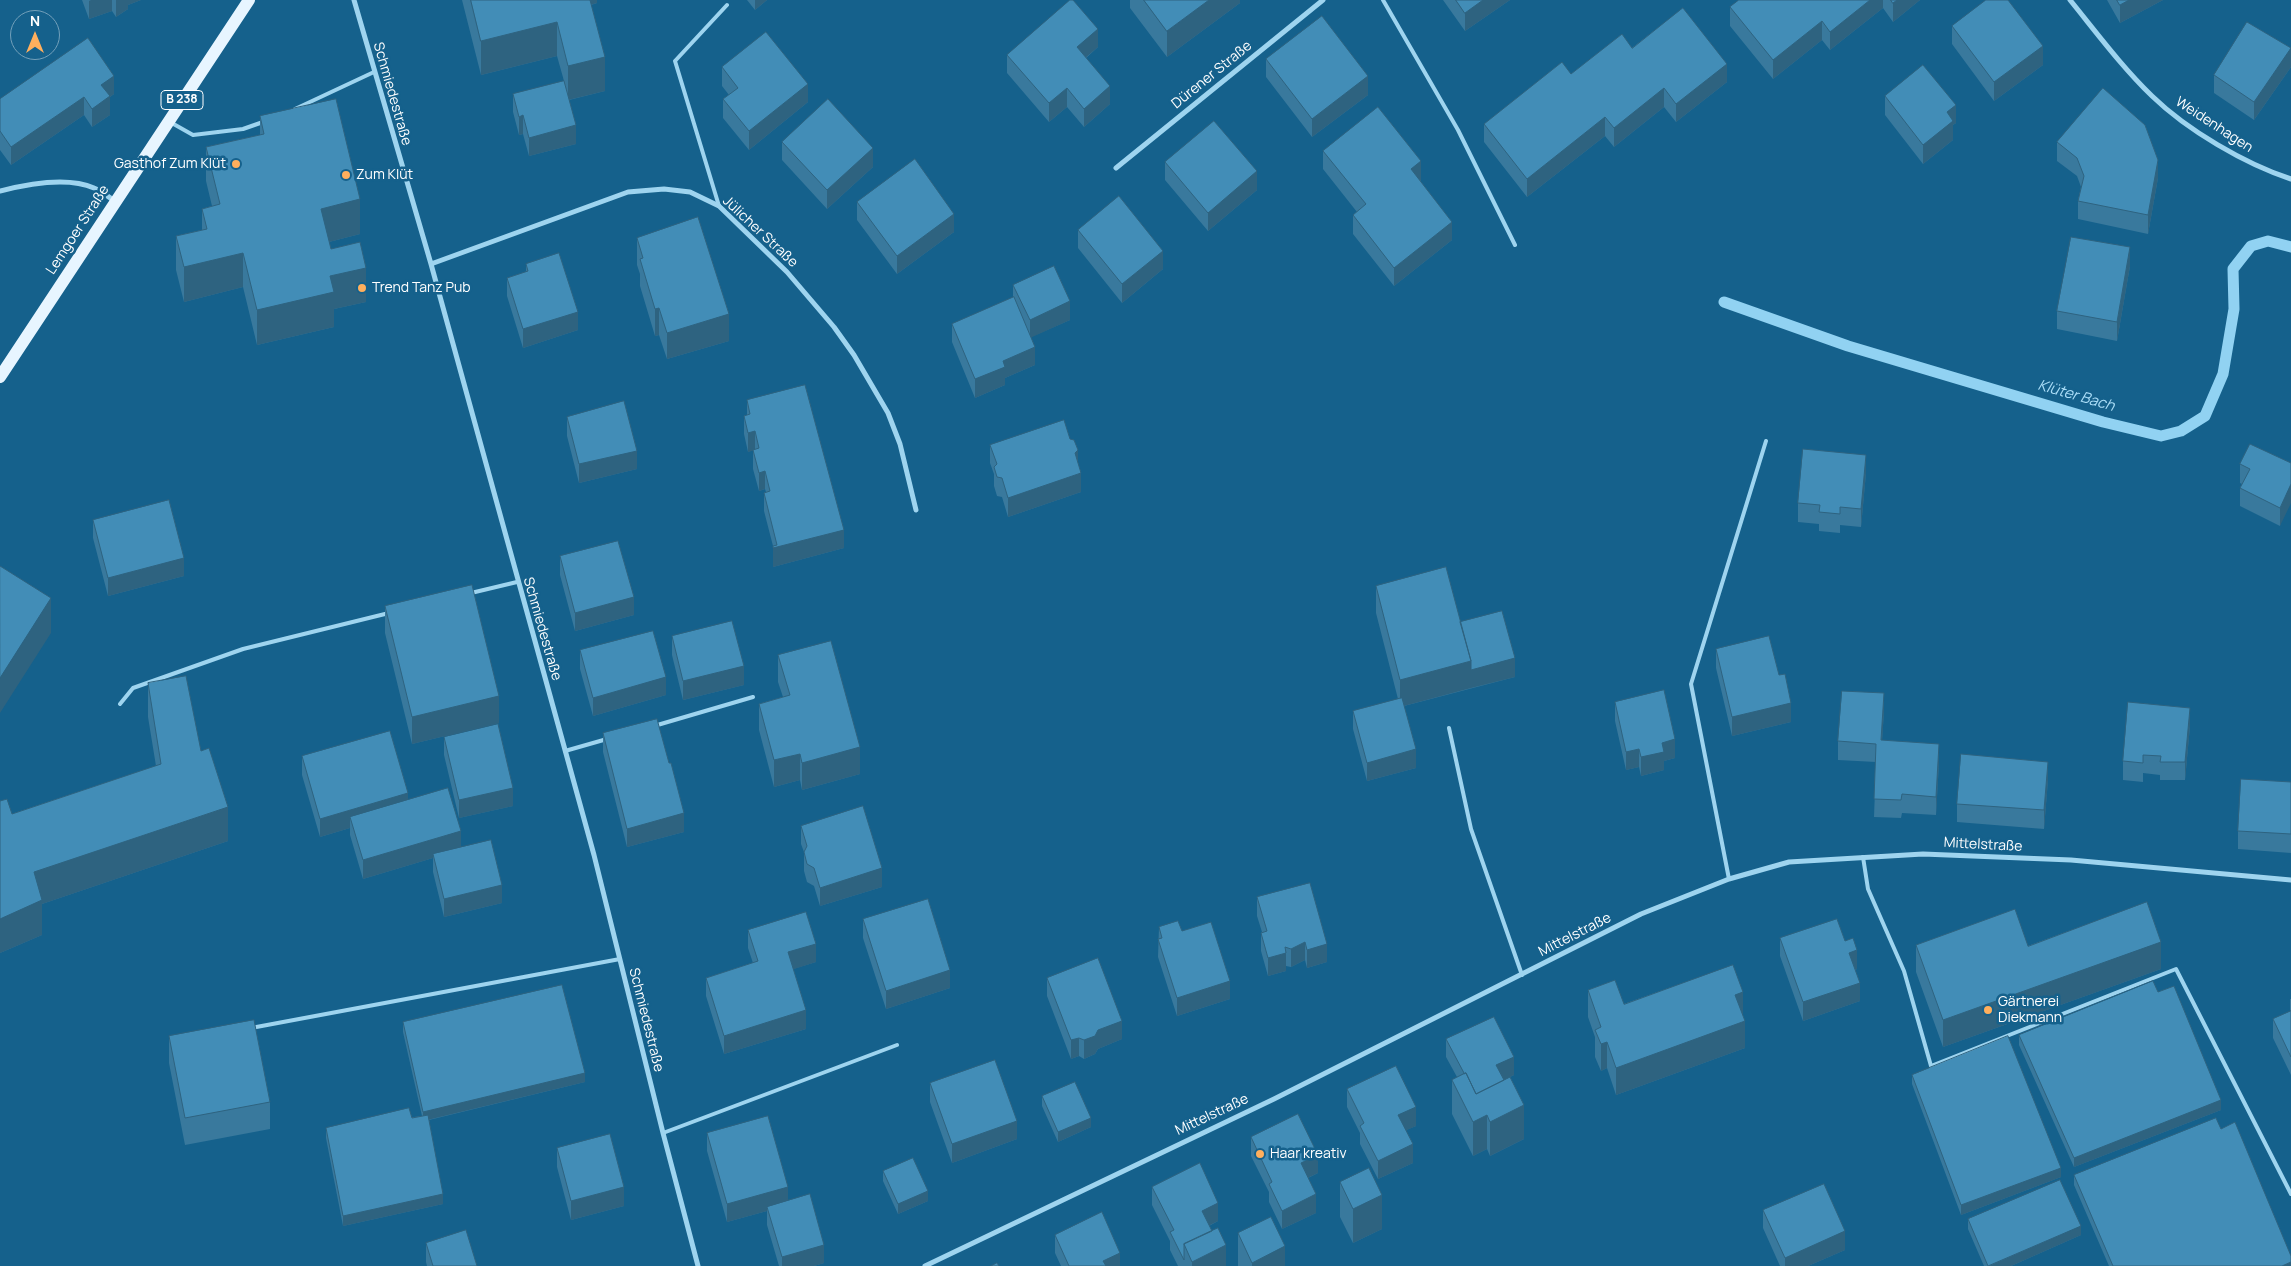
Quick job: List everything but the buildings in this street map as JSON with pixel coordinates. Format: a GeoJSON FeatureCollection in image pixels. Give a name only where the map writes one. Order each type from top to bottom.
{"type":"FeatureCollection","features":[{"type":"Feature","properties":{"kind":"main road","name":"Lemgoer Straße"},"geometry":{"type":"LineString","coordinates":[[0,377],[249,0]]}},
{"type":"Feature","properties":{"kind":"street","name":"Schmiedestraße"},"geometry":{"type":"LineString","coordinates":[[354,0],[431,264],[517,582],[594,855],[698,1266]]}},
{"type":"Feature","properties":{"kind":"street","name":"Dürener Straße"},"geometry":{"type":"LineString","coordinates":[[1116,168],[1323,0]]}},
{"type":"Feature","properties":{"kind":"street","name":"Weidenhagen"},"geometry":{"type":"LineString","coordinates":[[2070,0],[2151,95],[2179,119],[2239,157],[2291,179]]}},
{"type":"Feature","properties":{"kind":"street"},"geometry":{"type":"LineString","coordinates":[[0,191],[38,182],[77,184],[93,187],[115,201]]}},
{"type":"Feature","properties":{"kind":"street","name":"Jülicher Straße"},"geometry":{"type":"LineString","coordinates":[[431,264],[628,192],[664,189],[690,192],[719,206],[787,272],[834,327],[854,355],[888,412],[900,444],[916,510]]}},
{"type":"Feature","properties":{"kind":"street","name":"Mittelstraße"},"geometry":{"type":"LineString","coordinates":[[925,1266],[1274,1099],[1641,914],[1730,879],[1789,862],[1923,854],[2070,860],[2291,880]]}},
{"type":"Feature","properties":{"kind":"lane"},"geometry":{"type":"LineString","coordinates":[[1383,0],[1458,130],[1515,245]]}},
{"type":"Feature","properties":{"kind":"lane"},"geometry":{"type":"LineString","coordinates":[[719,206],[675,60],[727,5]]}},
{"type":"Feature","properties":{"kind":"lane"},"geometry":{"type":"LineString","coordinates":[[289,112],[374,72]]}},
{"type":"Feature","properties":{"kind":"lane"},"geometry":{"type":"LineString","coordinates":[[168,121],[193,135],[244,130],[271,119]]}},
{"type":"Feature","properties":{"kind":"lane"},"geometry":{"type":"LineString","coordinates":[[1730,879],[1691,684],[1766,441]]}},
{"type":"Feature","properties":{"kind":"lane"},"geometry":{"type":"LineString","coordinates":[[470,594],[517,582]]}},
{"type":"Feature","properties":{"kind":"lane"},"geometry":{"type":"LineString","coordinates":[[120,704],[133,688],[244,649],[394,612]]}},
{"type":"Feature","properties":{"kind":"lane"},"geometry":{"type":"LineString","coordinates":[[650,727],[753,697]]}},
{"type":"Feature","properties":{"kind":"lane"},"geometry":{"type":"LineString","coordinates":[[1449,728],[1471,829],[1522,975]]}},
{"type":"Feature","properties":{"kind":"lane"},"geometry":{"type":"LineString","coordinates":[[565,751],[612,738]]}},
{"type":"Feature","properties":{"kind":"lane"},"geometry":{"type":"LineString","coordinates":[[1863,857],[1868,889],[1904,971],[1931,1066],[2176,970],[2291,1194]]}},
{"type":"Feature","properties":{"kind":"lane"},"geometry":{"type":"LineString","coordinates":[[246,1029],[620,958]]}},
{"type":"Feature","properties":{"kind":"lane"},"geometry":{"type":"LineString","coordinates":[[663,1133],[897,1045]]}},
{"type":"Feature","properties":{"kind":"waterway","name":"Klüter Bach"},"geometry":{"type":"LineString","coordinates":[[1724,302],[1848,346],[2103,422],[2161,436],[2181,431],[2205,416],[2223,374],[2234,309],[2233,269],[2251,246],[2268,241],[2291,247]]}},
{"type":"Feature","properties":{"kind":"place","name":"Gasthof Zum Klüt"},"geometry":{"type":"Point","coordinates":[236,164]}},
{"type":"Feature","properties":{"kind":"place","name":"Zum Klüt"},"geometry":{"type":"Point","coordinates":[346,175]}},
{"type":"Feature","properties":{"kind":"place","name":"Trend Tanz Pub"},"geometry":{"type":"Point","coordinates":[362,288]}},
{"type":"Feature","properties":{"kind":"place","name":"Gärtnerei Diekmann"},"geometry":{"type":"Point","coordinates":[1988,1010]}},
{"type":"Feature","properties":{"kind":"place","name":"Haar kreativ"},"geometry":{"type":"Point","coordinates":[1260,1154]}}]}
